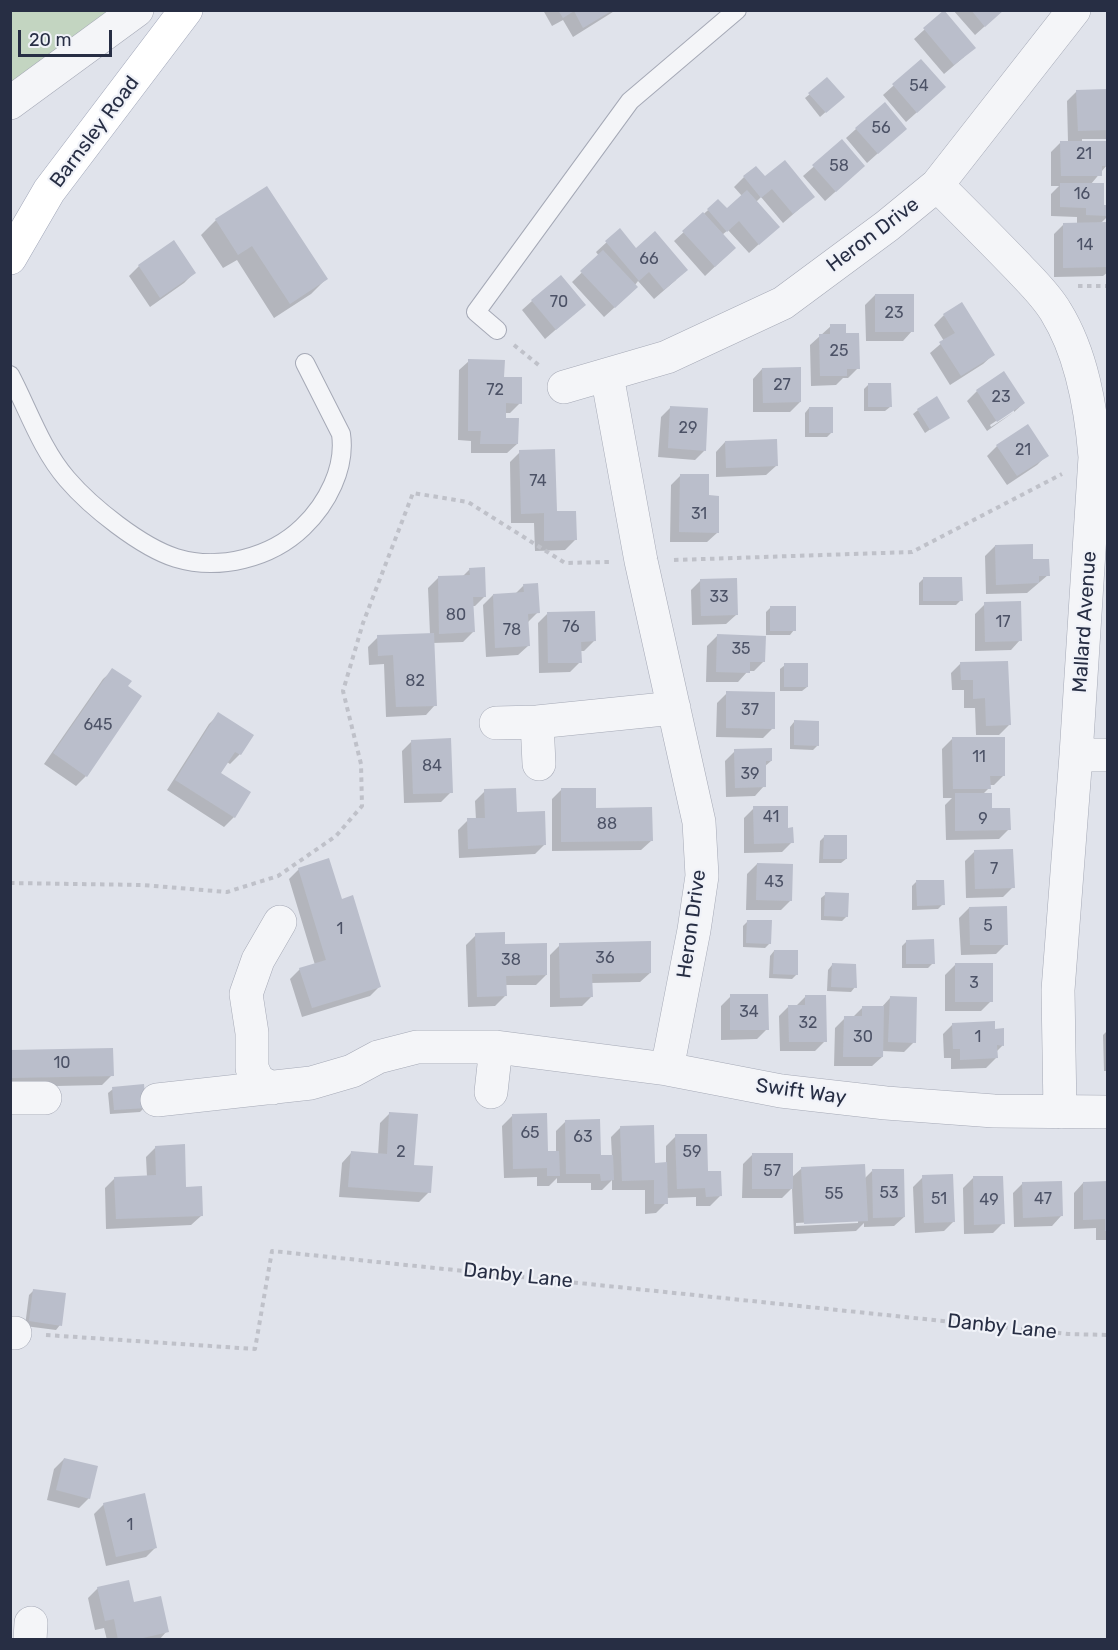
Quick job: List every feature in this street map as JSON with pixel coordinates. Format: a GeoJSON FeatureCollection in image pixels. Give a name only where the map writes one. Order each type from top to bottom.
{"type":"FeatureCollection","features":[{"type":"Feature","properties":{"kind":"main road","name":"Barnsley Road"},"geometry":{"type":"LineString","coordinates":[[10,258],[50,191],[186,10]]}},
{"type":"Feature","properties":{"kind":"street"},"geometry":{"type":"LineString","coordinates":[[10,103],[137,10]]}},
{"type":"Feature","properties":{"kind":"street","name":"Heron Drive"},"geometry":{"type":"LineString","coordinates":[[564,387],[667,357],[783,303],[887,226],[937,185],[1074,10]]}},
{"type":"Feature","properties":{"kind":"street","name":"Mallard Avenue"},"geometry":{"type":"LineString","coordinates":[[937,185],[1036,286],[1056,312],[1072,344],[1099,444],[1092,755],[1058,990],[1060,1112]]}},
{"type":"Feature","properties":{"kind":"street","name":"Heron Drive"},"geometry":{"type":"LineString","coordinates":[[607,375],[641,561],[699,822],[702,876],[694,930],[667,1068]]}},
{"type":"Feature","properties":{"kind":"street"},"geometry":{"type":"LineString","coordinates":[[496,723],[537,722],[674,708]]}},
{"type":"Feature","properties":{"kind":"street"},"geometry":{"type":"LineString","coordinates":[[537,722],[539,764]]}},
{"type":"Feature","properties":{"kind":"street"},"geometry":{"type":"LineString","coordinates":[[272,1088],[258,1081],[252,1068],[252,1033],[246,994],[258,960],[280,922]]}},
{"type":"Feature","properties":{"kind":"street","name":"Swift Way"},"geometry":{"type":"LineString","coordinates":[[157,1100],[311,1083],[352,1071],[378,1057],[417,1047],[496,1047],[667,1068],[781,1091],[886,1103],[994,1111],[1107,1112]]}},
{"type":"Feature","properties":{"kind":"street"},"geometry":{"type":"LineString","coordinates":[[491,1092],[496,1047]]}},
{"type":"Feature","properties":{"kind":"street"},"geometry":{"type":"LineString","coordinates":[[10,1098],[45,1098]]}},
{"type":"Feature","properties":{"kind":"lane"},"geometry":{"type":"LineString","coordinates":[[497,330],[476,312],[630,101],[737,10]]}},
{"type":"Feature","properties":{"kind":"lane"},"geometry":{"type":"LineString","coordinates":[[10,375],[52,458],[66,478],[87,500],[108,518],[152,547],[175,558],[196,563],[217,564],[256,556],[285,543],[309,521],[333,486],[343,444],[341,434],[304,363]]}},
{"type":"Feature","properties":{"kind":"path"},"geometry":{"type":"LineString","coordinates":[[497,330],[564,387]]}},
{"type":"Feature","properties":{"kind":"path"},"geometry":{"type":"LineString","coordinates":[[10,883],[143,885],[227,892],[278,876],[336,836],[362,806],[361,764],[343,691],[363,623],[412,493],[468,502],[565,563],[912,552],[1099,444]]}},
{"type":"Feature","properties":{"kind":"path","name":"Danby Lane"},"geometry":{"type":"LineString","coordinates":[[13,1333],[255,1349],[272,1251],[1068,1334],[1107,1335]]}},
{"type":"Feature","properties":{"kind":"green space"},"geometry":{"type":"Polygon","coordinates":[[[11,11],[124,11],[11,98],[11,11]]]}},
{"type":"Feature","properties":{"kind":"building"},"geometry":{"type":"Polygon","coordinates":[[[558,10],[613,10],[583,28],[574,11],[563,18],[558,10]]]}},
{"type":"Feature","properties":{"kind":"building"},"geometry":{"type":"Polygon","coordinates":[[[944,10],[976,48],[954,65],[923,28],[944,10]]]}},
{"type":"Feature","properties":{"kind":"building"},"geometry":{"type":"Polygon","coordinates":[[[971,10],[1004,10],[985,27],[971,10]]]}},
{"type":"Feature","properties":{"kind":"building"},"geometry":{"type":"Polygon","coordinates":[[[921,59],[946,87],[917,113],[892,84],[921,59]]]}},
{"type":"Feature","properties":{"kind":"building"},"geometry":{"type":"Polygon","coordinates":[[[827,77],[845,97],[826,113],[808,93],[827,77]]]}},
{"type":"Feature","properties":{"kind":"building"},"geometry":{"type":"Polygon","coordinates":[[[1108,89],[1108,130],[1078,131],[1076,90],[1108,89]]]}},
{"type":"Feature","properties":{"kind":"building"},"geometry":{"type":"Polygon","coordinates":[[[885,102],[907,129],[878,154],[855,128],[885,102]]]}},
{"type":"Feature","properties":{"kind":"building"},"geometry":{"type":"Polygon","coordinates":[[[842,139],[865,166],[836,192],[812,165],[842,139]]]}},
{"type":"Feature","properties":{"kind":"building"},"geometry":{"type":"Polygon","coordinates":[[[1060,141],[1108,141],[1108,166],[1102,166],[1102,176],[1061,176],[1060,141]]]}},
{"type":"Feature","properties":{"kind":"building"},"geometry":{"type":"Polygon","coordinates":[[[785,160],[815,197],[793,214],[772,189],[761,198],[743,176],[756,166],[765,176],[785,160]]]}},
{"type":"Feature","properties":{"kind":"building"},"geometry":{"type":"Polygon","coordinates":[[[1060,183],[1104,183],[1104,205],[1108,205],[1108,216],[1086,215],[1086,208],[1060,207],[1060,183]]]}},
{"type":"Feature","properties":{"kind":"building"},"geometry":{"type":"Polygon","coordinates":[[[267,186],[328,279],[290,304],[252,246],[238,255],[215,219],[267,186]]]}},
{"type":"Feature","properties":{"kind":"building"},"geometry":{"type":"Polygon","coordinates":[[[747,190],[780,227],[759,245],[739,221],[727,232],[707,209],[718,199],[727,208],[747,190]]]}},
{"type":"Feature","properties":{"kind":"building"},"geometry":{"type":"Polygon","coordinates":[[[703,212],[736,248],[715,267],[682,231],[703,212]]]}},
{"type":"Feature","properties":{"kind":"building"},"geometry":{"type":"Polygon","coordinates":[[[1108,222],[1108,267],[1063,268],[1063,223],[1108,222]]]}},
{"type":"Feature","properties":{"kind":"building"},"geometry":{"type":"Polygon","coordinates":[[[620,228],[636,248],[655,231],[688,270],[664,290],[649,272],[639,281],[605,241],[620,228]]]}},
{"type":"Feature","properties":{"kind":"building"},"geometry":{"type":"Polygon","coordinates":[[[174,240],[196,273],[160,298],[138,265],[174,240]]]}},
{"type":"Feature","properties":{"kind":"building"},"geometry":{"type":"Polygon","coordinates":[[[603,250],[638,287],[615,308],[580,271],[603,250]]]}},
{"type":"Feature","properties":{"kind":"building"},"geometry":{"type":"Polygon","coordinates":[[[561,275],[586,305],[556,330],[531,300],[561,275]]]}},
{"type":"Feature","properties":{"kind":"building"},"geometry":{"type":"Polygon","coordinates":[[[875,294],[914,294],[914,332],[875,332],[875,294]]]}},
{"type":"Feature","properties":{"kind":"building"},"geometry":{"type":"Polygon","coordinates":[[[962,302],[995,355],[961,376],[939,342],[955,333],[943,314],[962,302]]]}},
{"type":"Feature","properties":{"kind":"building"},"geometry":{"type":"Polygon","coordinates":[[[830,324],[846,324],[846,333],[859,333],[860,369],[847,369],[847,376],[820,376],[819,334],[830,334],[830,324]]]}},
{"type":"Feature","properties":{"kind":"building"},"geometry":{"type":"Polygon","coordinates":[[[468,359],[505,360],[504,377],[522,377],[522,404],[506,403],[506,418],[519,418],[518,444],[480,444],[481,431],[468,431],[468,359]]]}},
{"type":"Feature","properties":{"kind":"building"},"geometry":{"type":"Polygon","coordinates":[[[801,367],[801,402],[763,403],[762,368],[801,367]]]}},
{"type":"Feature","properties":{"kind":"building"},"geometry":{"type":"Polygon","coordinates":[[[1004,371],[1025,403],[997,422],[976,390],[1004,371]]]}},
{"type":"Feature","properties":{"kind":"building"},"geometry":{"type":"Polygon","coordinates":[[[868,383],[891,383],[892,407],[868,407],[868,383]]]}},
{"type":"Feature","properties":{"kind":"building"},"geometry":{"type":"Polygon","coordinates":[[[937,396],[950,418],[930,430],[917,409],[937,396]]]}},
{"type":"Feature","properties":{"kind":"building"},"geometry":{"type":"Polygon","coordinates":[[[670,406],[708,408],[706,451],[668,448],[670,406]]]}},
{"type":"Feature","properties":{"kind":"building"},"geometry":{"type":"Polygon","coordinates":[[[809,407],[833,407],[833,433],[809,433],[809,407]]]}},
{"type":"Feature","properties":{"kind":"building"},"geometry":{"type":"Polygon","coordinates":[[[1028,424],[1049,456],[1017,476],[996,445],[1028,424]]]}},
{"type":"Feature","properties":{"kind":"building"},"geometry":{"type":"Polygon","coordinates":[[[777,439],[778,466],[726,468],[725,441],[777,439]]]}},
{"type":"Feature","properties":{"kind":"building"},"geometry":{"type":"Polygon","coordinates":[[[555,449],[557,511],[576,511],[577,540],[544,541],[544,513],[521,514],[519,450],[555,449]]]}},
{"type":"Feature","properties":{"kind":"building"},"geometry":{"type":"Polygon","coordinates":[[[680,474],[709,474],[709,495],[719,496],[719,533],[679,532],[680,474]]]}},
{"type":"Feature","properties":{"kind":"building"},"geometry":{"type":"Polygon","coordinates":[[[1033,544],[1033,559],[1049,559],[1050,576],[1039,576],[1039,583],[996,585],[995,545],[1033,544]]]}},
{"type":"Feature","properties":{"kind":"building"},"geometry":{"type":"Polygon","coordinates":[[[485,567],[486,597],[473,597],[475,632],[439,634],[438,576],[470,575],[469,568],[485,567]]]}},
{"type":"Feature","properties":{"kind":"building"},"geometry":{"type":"Polygon","coordinates":[[[923,577],[962,577],[963,601],[923,601],[923,577]]]}},
{"type":"Feature","properties":{"kind":"building"},"geometry":{"type":"Polygon","coordinates":[[[737,578],[738,615],[701,616],[700,579],[737,578]]]}},
{"type":"Feature","properties":{"kind":"building"},"geometry":{"type":"Polygon","coordinates":[[[538,583],[540,613],[528,614],[530,646],[495,648],[493,594],[524,592],[523,584],[538,583]]]}},
{"type":"Feature","properties":{"kind":"building"},"geometry":{"type":"Polygon","coordinates":[[[1021,601],[1022,641],[985,642],[984,602],[1021,601]]]}},
{"type":"Feature","properties":{"kind":"building"},"geometry":{"type":"Polygon","coordinates":[[[770,606],[796,606],[796,631],[770,631],[770,606]]]}},
{"type":"Feature","properties":{"kind":"building"},"geometry":{"type":"Polygon","coordinates":[[[595,611],[596,641],[581,642],[582,663],[548,663],[547,612],[595,611]]]}},
{"type":"Feature","properties":{"kind":"building"},"geometry":{"type":"Polygon","coordinates":[[[434,633],[437,706],[396,707],[393,655],[378,656],[377,635],[434,633]]]}},
{"type":"Feature","properties":{"kind":"building"},"geometry":{"type":"Polygon","coordinates":[[[717,634],[766,636],[765,662],[750,662],[750,673],[716,672],[717,634]]]}},
{"type":"Feature","properties":{"kind":"building"},"geometry":{"type":"Polygon","coordinates":[[[1008,661],[1011,725],[986,726],[985,698],[973,699],[973,680],[961,680],[960,662],[1008,661]]]}},
{"type":"Feature","properties":{"kind":"building"},"geometry":{"type":"Polygon","coordinates":[[[784,663],[808,663],[808,687],[784,687],[784,663]]]}},
{"type":"Feature","properties":{"kind":"building"},"geometry":{"type":"Polygon","coordinates":[[[112,668],[132,681],[128,686],[142,696],[87,777],[53,753],[112,668]]]}},
{"type":"Feature","properties":{"kind":"building"},"geometry":{"type":"Polygon","coordinates":[[[726,691],[775,692],[775,729],[726,728],[726,691]]]}},
{"type":"Feature","properties":{"kind":"building"},"geometry":{"type":"Polygon","coordinates":[[[218,712],[254,735],[241,755],[235,752],[221,773],[251,792],[235,818],[175,780],[218,712]]]}},
{"type":"Feature","properties":{"kind":"building"},"geometry":{"type":"Polygon","coordinates":[[[794,720],[819,721],[819,746],[794,745],[794,720]]]}},
{"type":"Feature","properties":{"kind":"building"},"geometry":{"type":"Polygon","coordinates":[[[952,737],[1005,737],[1005,776],[990,776],[991,789],[953,789],[952,737]]]}},
{"type":"Feature","properties":{"kind":"building"},"geometry":{"type":"Polygon","coordinates":[[[451,738],[453,793],[413,794],[411,740],[451,738]]]}},
{"type":"Feature","properties":{"kind":"building"},"geometry":{"type":"Polygon","coordinates":[[[772,748],[772,761],[766,761],[766,787],[735,788],[734,749],[772,748]]]}},
{"type":"Feature","properties":{"kind":"building"},"geometry":{"type":"Polygon","coordinates":[[[516,788],[517,812],[545,811],[546,845],[468,849],[467,818],[485,818],[484,789],[516,788]]]}},
{"type":"Feature","properties":{"kind":"building"},"geometry":{"type":"Polygon","coordinates":[[[561,788],[596,788],[596,808],[652,807],[653,841],[561,842],[561,788]]]}},
{"type":"Feature","properties":{"kind":"building"},"geometry":{"type":"Polygon","coordinates":[[[955,793],[992,793],[992,808],[1010,808],[1011,830],[955,831],[955,793]]]}},
{"type":"Feature","properties":{"kind":"building"},"geometry":{"type":"Polygon","coordinates":[[[753,806],[788,806],[788,828],[793,827],[794,843],[754,844],[753,806]]]}},
{"type":"Feature","properties":{"kind":"building"},"geometry":{"type":"Polygon","coordinates":[[[824,835],[847,835],[847,859],[823,859],[824,835]]]}},
{"type":"Feature","properties":{"kind":"building"},"geometry":{"type":"Polygon","coordinates":[[[1013,849],[1015,888],[975,889],[974,850],[1013,849]]]}},
{"type":"Feature","properties":{"kind":"building"},"geometry":{"type":"Polygon","coordinates":[[[329,858],[342,899],[353,895],[381,987],[312,1008],[299,968],[326,960],[298,868],[329,858]]]}},
{"type":"Feature","properties":{"kind":"building"},"geometry":{"type":"Polygon","coordinates":[[[757,863],[793,864],[792,901],[756,900],[757,863]]]}},
{"type":"Feature","properties":{"kind":"building"},"geometry":{"type":"Polygon","coordinates":[[[916,880],[944,880],[945,905],[917,906],[916,880]]]}},
{"type":"Feature","properties":{"kind":"building"},"geometry":{"type":"Polygon","coordinates":[[[825,892],[849,893],[848,917],[824,916],[825,892]]]}},
{"type":"Feature","properties":{"kind":"building"},"geometry":{"type":"Polygon","coordinates":[[[1007,906],[1008,945],[970,945],[969,907],[1007,906]]]}},
{"type":"Feature","properties":{"kind":"building"},"geometry":{"type":"Polygon","coordinates":[[[747,920],[772,920],[771,944],[746,943],[747,920]]]}},
{"type":"Feature","properties":{"kind":"building"},"geometry":{"type":"Polygon","coordinates":[[[505,932],[505,944],[547,943],[547,975],[506,976],[507,996],[477,997],[475,933],[505,932]]]}},
{"type":"Feature","properties":{"kind":"building"},"geometry":{"type":"Polygon","coordinates":[[[934,939],[935,964],[906,964],[906,940],[934,939]]]}},
{"type":"Feature","properties":{"kind":"building"},"geometry":{"type":"Polygon","coordinates":[[[651,941],[651,973],[592,974],[593,997],[560,998],[559,943],[651,941]]]}},
{"type":"Feature","properties":{"kind":"building"},"geometry":{"type":"Polygon","coordinates":[[[774,950],[798,950],[798,975],[773,974],[774,950]]]}},
{"type":"Feature","properties":{"kind":"building"},"geometry":{"type":"Polygon","coordinates":[[[832,963],[856,964],[857,988],[831,987],[832,963]]]}},
{"type":"Feature","properties":{"kind":"building"},"geometry":{"type":"Polygon","coordinates":[[[955,963],[993,963],[993,1002],[955,1002],[955,963]]]}},
{"type":"Feature","properties":{"kind":"building"},"geometry":{"type":"Polygon","coordinates":[[[730,994],[768,994],[769,1030],[730,1030],[730,994]]]}},
{"type":"Feature","properties":{"kind":"building"},"geometry":{"type":"Polygon","coordinates":[[[805,995],[826,995],[827,1042],[789,1042],[788,1005],[805,1005],[805,995]]]}},
{"type":"Feature","properties":{"kind":"building"},"geometry":{"type":"Polygon","coordinates":[[[890,996],[917,997],[916,1043],[888,1042],[890,996]]]}},
{"type":"Feature","properties":{"kind":"building"},"geometry":{"type":"Polygon","coordinates":[[[862,1006],[884,1006],[883,1057],[843,1057],[844,1016],[862,1016],[862,1006]]]}},
{"type":"Feature","properties":{"kind":"building"},"geometry":{"type":"Polygon","coordinates":[[[995,1021],[995,1029],[1004,1028],[1004,1046],[997,1045],[998,1058],[960,1060],[960,1049],[953,1049],[952,1023],[995,1021]]]}},
{"type":"Feature","properties":{"kind":"building"},"geometry":{"type":"Polygon","coordinates":[[[113,1048],[114,1076],[10,1078],[10,1050],[113,1048]]]}},
{"type":"Feature","properties":{"kind":"building"},"geometry":{"type":"Polygon","coordinates":[[[144,1084],[146,1108],[114,1110],[112,1087],[144,1084]]]}},
{"type":"Feature","properties":{"kind":"building"},"geometry":{"type":"Polygon","coordinates":[[[389,1112],[418,1114],[414,1165],[433,1166],[431,1193],[348,1187],[351,1151],[387,1154],[389,1112]]]}},
{"type":"Feature","properties":{"kind":"building"},"geometry":{"type":"Polygon","coordinates":[[[547,1113],[548,1151],[559,1151],[560,1176],[547,1176],[547,1168],[513,1169],[512,1114],[547,1113]]]}},
{"type":"Feature","properties":{"kind":"building"},"geometry":{"type":"Polygon","coordinates":[[[600,1119],[601,1155],[613,1155],[614,1180],[601,1181],[600,1174],[566,1174],[565,1120],[600,1119]]]}},
{"type":"Feature","properties":{"kind":"building"},"geometry":{"type":"Polygon","coordinates":[[[654,1125],[655,1163],[667,1162],[668,1204],[654,1204],[654,1180],[622,1181],[620,1126],[654,1125]]]}},
{"type":"Feature","properties":{"kind":"building"},"geometry":{"type":"Polygon","coordinates":[[[675,1134],[707,1134],[708,1171],[721,1171],[722,1196],[706,1197],[705,1188],[677,1189],[675,1134]]]}},
{"type":"Feature","properties":{"kind":"building"},"geometry":{"type":"Polygon","coordinates":[[[185,1144],[186,1187],[202,1186],[203,1216],[116,1219],[114,1177],[156,1175],[155,1146],[185,1144]]]}},
{"type":"Feature","properties":{"kind":"building"},"geometry":{"type":"Polygon","coordinates":[[[752,1153],[793,1153],[793,1189],[752,1189],[752,1153]]]}},
{"type":"Feature","properties":{"kind":"building"},"geometry":{"type":"Polygon","coordinates":[[[865,1164],[868,1221],[804,1224],[801,1167],[865,1164]]]}},
{"type":"Feature","properties":{"kind":"building"},"geometry":{"type":"Polygon","coordinates":[[[872,1169],[904,1169],[905,1217],[873,1218],[872,1169]]]}},
{"type":"Feature","properties":{"kind":"building"},"geometry":{"type":"Polygon","coordinates":[[[953,1174],[955,1222],[924,1223],[922,1175],[953,1174]]]}},
{"type":"Feature","properties":{"kind":"building"},"geometry":{"type":"Polygon","coordinates":[[[973,1176],[1003,1176],[1005,1224],[974,1225],[973,1176]]]}},
{"type":"Feature","properties":{"kind":"building"},"geometry":{"type":"Polygon","coordinates":[[[1062,1181],[1063,1216],[1023,1218],[1022,1182],[1062,1181]]]}},
{"type":"Feature","properties":{"kind":"building"},"geometry":{"type":"Polygon","coordinates":[[[1108,1181],[1108,1231],[1105,1231],[1105,1219],[1083,1220],[1083,1182],[1108,1181]]]}},
{"type":"Feature","properties":{"kind":"building"},"geometry":{"type":"Polygon","coordinates":[[[33,1289],[66,1293],[62,1326],[29,1321],[33,1289]]]}},
{"type":"Feature","properties":{"kind":"building"},"geometry":{"type":"Polygon","coordinates":[[[64,1458],[98,1466],[90,1499],[56,1490],[64,1458]]]}},
{"type":"Feature","properties":{"kind":"building"},"geometry":{"type":"Polygon","coordinates":[[[145,1493],[157,1548],[116,1557],[103,1503],[145,1493]]]}},
{"type":"Feature","properties":{"kind":"building"},"geometry":{"type":"Polygon","coordinates":[[[129,1580],[134,1602],[161,1596],[169,1632],[134,1640],[118,1640],[114,1619],[105,1621],[97,1587],[129,1580]]]}}]}
